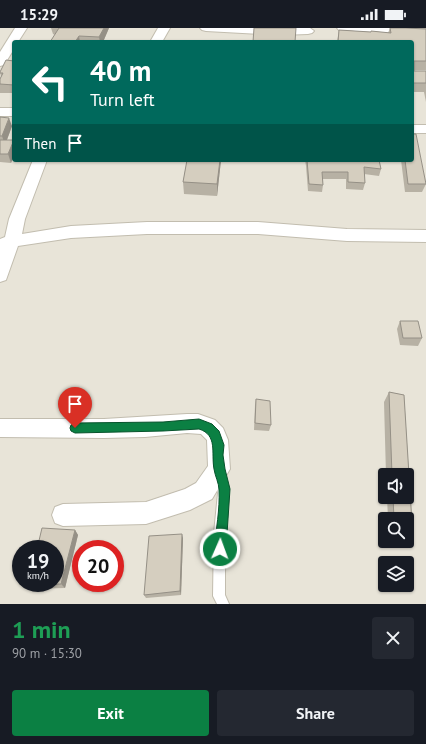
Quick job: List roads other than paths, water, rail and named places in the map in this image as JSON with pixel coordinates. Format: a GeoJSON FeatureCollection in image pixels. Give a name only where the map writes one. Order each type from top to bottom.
{"type":"FeatureCollection","features":[{"type":"Feature","properties":{"kind":"street"},"geometry":{"type":"LineString","coordinates":[[14,40],[21,28]]}},
{"type":"Feature","properties":{"kind":"street"},"geometry":{"type":"LineString","coordinates":[[157,40],[164,28]]}},
{"type":"Feature","properties":{"kind":"street"},"geometry":{"type":"LineString","coordinates":[[206,28],[308,34]]}},
{"type":"Feature","properties":{"kind":"street"},"geometry":{"type":"LineString","coordinates":[[343,28],[426,34]]}},
{"type":"Feature","properties":{"kind":"street"},"geometry":{"type":"LineString","coordinates":[[0,62],[12,43]]}},
{"type":"Feature","properties":{"kind":"street"},"geometry":{"type":"LineString","coordinates":[[0,112],[12,112]]}},
{"type":"Feature","properties":{"kind":"street"},"geometry":{"type":"LineString","coordinates":[[414,129],[426,129]]}},
{"type":"Feature","properties":{"kind":"street"},"geometry":{"type":"LineString","coordinates":[[0,275],[6,243],[39,162]]}},
{"type":"Feature","properties":{"kind":"street"},"geometry":{"type":"LineString","coordinates":[[6,243],[71,232],[147,228],[258,228],[347,235],[426,236]]}},
{"type":"Feature","properties":{"kind":"street"},"geometry":{"type":"LineString","coordinates":[[0,428],[82,428],[199,424],[208,427],[215,434],[219,445],[219,469],[204,491],[190,499],[146,513],[63,515]]}},
{"type":"Feature","properties":{"kind":"lane"},"geometry":{"type":"LineString","coordinates":[[219,469],[225,489],[225,502],[220,542],[219,596],[223,604]]}}]}
